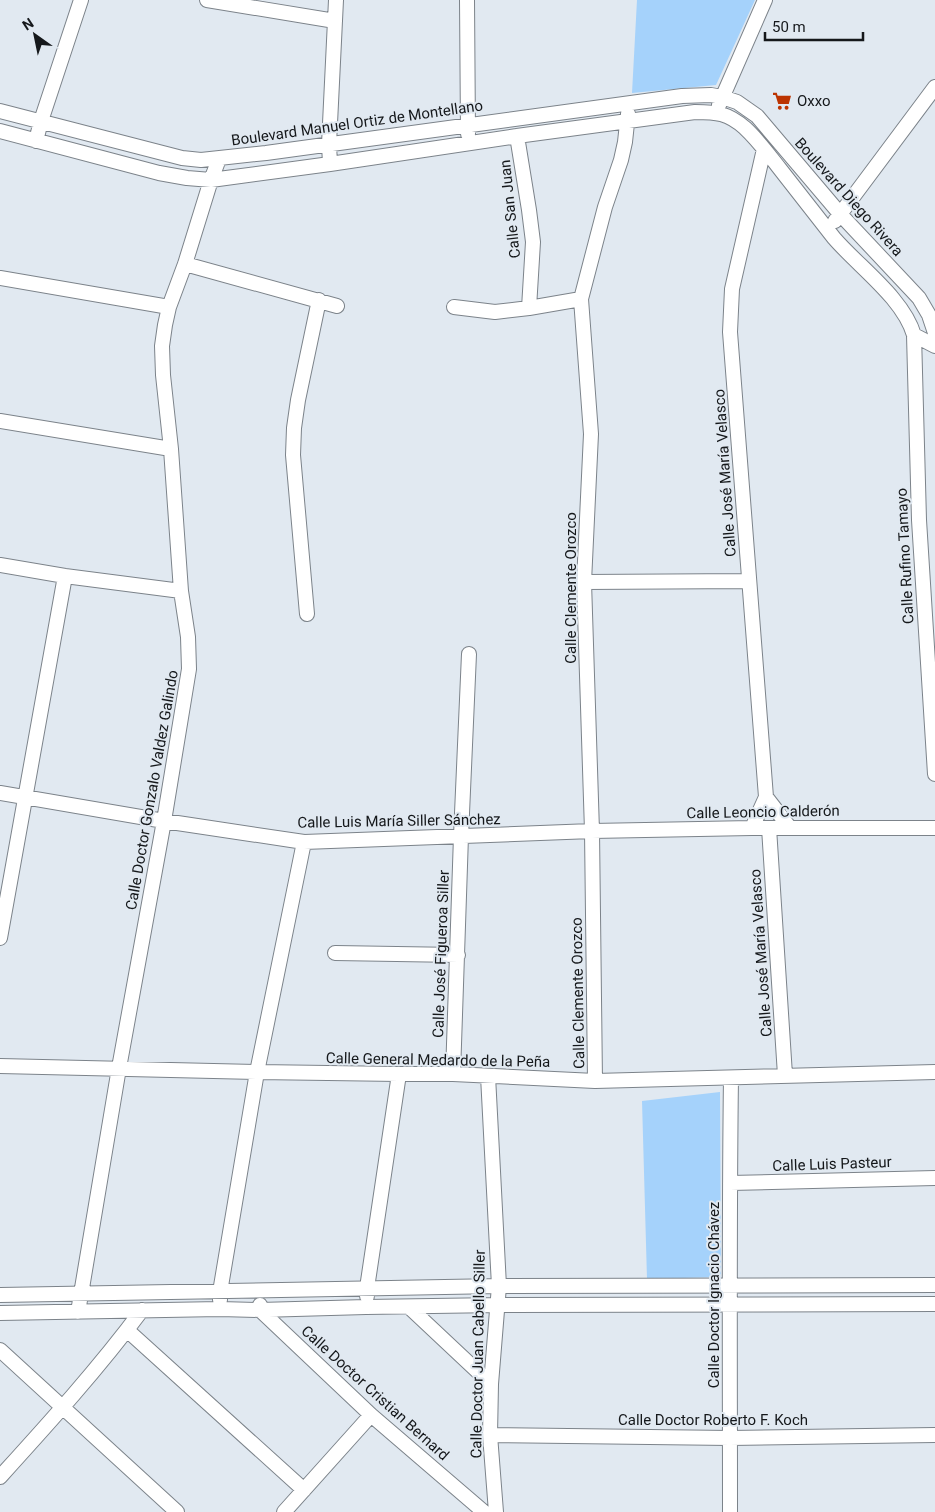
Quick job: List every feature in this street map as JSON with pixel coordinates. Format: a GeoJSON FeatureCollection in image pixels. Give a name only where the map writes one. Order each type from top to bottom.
{"type":"FeatureCollection","features":[{"type":"Feature","properties":{"kind":"street"},"geometry":{"type":"LineString","coordinates":[[36,141],[41,120],[81,0]]}},
{"type":"Feature","properties":{"kind":"street"},"geometry":{"type":"LineString","coordinates":[[207,0],[335,21]]}},
{"type":"Feature","properties":{"kind":"street"},"geometry":{"type":"LineString","coordinates":[[330,164],[329,144],[336,0]]}},
{"type":"Feature","properties":{"kind":"street"},"geometry":{"type":"LineString","coordinates":[[467,0],[468,144]]}},
{"type":"Feature","properties":{"kind":"street"},"geometry":{"type":"LineString","coordinates":[[715,112],[766,0]]}},
{"type":"Feature","properties":{"kind":"street"},"geometry":{"type":"LineString","coordinates":[[827,229],[841,215],[935,87]]}},
{"type":"Feature","properties":{"kind":"street","name":"Boulevard Manuel Ortiz de Montellano"},"geometry":{"type":"LineString","coordinates":[[0,111],[41,120],[182,158],[200,160],[220,159],[628,102],[698,94],[722,97]]}},
{"type":"Feature","properties":{"kind":"street","name":"Boulevard Diego Rivera"},"geometry":{"type":"LineString","coordinates":[[722,97],[737,102],[757,116],[841,215],[918,298],[929,315],[935,333]]}},
{"type":"Feature","properties":{"kind":"street","name":"Calle Clemente Orozco"},"geometry":{"type":"LineString","coordinates":[[595,1081],[592,831],[584,582],[591,434],[581,299],[605,207],[621,160],[625,142],[628,102]]}},
{"type":"Feature","properties":{"kind":"street"},"geometry":{"type":"LineString","coordinates":[[0,131],[159,173],[211,180],[517,136],[695,112],[715,112],[729,117],[744,128],[764,149],[827,229],[901,310],[910,323],[914,335],[935,346]]}},
{"type":"Feature","properties":{"kind":"street","name":"Calle San Juan"},"geometry":{"type":"LineString","coordinates":[[517,136],[529,210],[532,242],[529,308]]}},
{"type":"Feature","properties":{"kind":"street","name":"Calle José María Velasco"},"geometry":{"type":"LineString","coordinates":[[752,828],[766,797],[730,332],[732,289],[764,149]]}},
{"type":"Feature","properties":{"kind":"street","name":"Calle Doctor Gonzalo Valdez Galindo"},"geometry":{"type":"LineString","coordinates":[[78,1312],[189,670],[188,637],[181,591],[162,346],[169,307],[185,264],[211,180],[220,159]]}},
{"type":"Feature","properties":{"kind":"street"},"geometry":{"type":"LineString","coordinates":[[185,264],[337,306]]}},
{"type":"Feature","properties":{"kind":"street"},"geometry":{"type":"LineString","coordinates":[[0,278],[169,307]]}},
{"type":"Feature","properties":{"kind":"street"},"geometry":{"type":"LineString","coordinates":[[454,307],[496,312],[581,299]]}},
{"type":"Feature","properties":{"kind":"street"},"geometry":{"type":"LineString","coordinates":[[307,614],[293,455],[298,400],[319,300]]}},
{"type":"Feature","properties":{"kind":"street","name":"Calle Rufino Tamayo"},"geometry":{"type":"LineString","coordinates":[[914,335],[919,520],[935,774]]}},
{"type":"Feature","properties":{"kind":"street"},"geometry":{"type":"LineString","coordinates":[[0,421],[171,449]]}},
{"type":"Feature","properties":{"kind":"street"},"geometry":{"type":"LineString","coordinates":[[0,565],[65,576],[181,591]]}},
{"type":"Feature","properties":{"kind":"street"},"geometry":{"type":"LineString","coordinates":[[0,938],[65,576]]}},
{"type":"Feature","properties":{"kind":"street"},"geometry":{"type":"LineString","coordinates":[[584,582],[749,581]]}},
{"type":"Feature","properties":{"kind":"street","name":"Calle José Figueroa Siller"},"geometry":{"type":"LineString","coordinates":[[453,1074],[469,654]]}},
{"type":"Feature","properties":{"kind":"street","name":"Calle Luis María Siller Sánchez"},"geometry":{"type":"LineString","coordinates":[[0,793],[164,821],[304,842],[592,831]]}},
{"type":"Feature","properties":{"kind":"street"},"geometry":{"type":"LineString","coordinates":[[766,797],[790,828]]}},
{"type":"Feature","properties":{"kind":"street","name":"Calle Leoncio Calderón"},"geometry":{"type":"LineString","coordinates":[[592,831],[752,828],[935,828]]}},
{"type":"Feature","properties":{"kind":"street","name":"Calle José María Velasco"},"geometry":{"type":"LineString","coordinates":[[770,828],[785,1075]]}},
{"type":"Feature","properties":{"kind":"street"},"geometry":{"type":"LineString","coordinates":[[220,1309],[220,1292],[257,1072],[304,842]]}},
{"type":"Feature","properties":{"kind":"street"},"geometry":{"type":"LineString","coordinates":[[335,954],[458,955]]}},
{"type":"Feature","properties":{"kind":"street","name":"Calle General Medardo de la Peña"},"geometry":{"type":"LineString","coordinates":[[0,1066],[453,1074],[595,1081],[935,1072]]}},
{"type":"Feature","properties":{"kind":"street"},"geometry":{"type":"LineString","coordinates":[[366,1307],[367,1288],[399,1074]]}},
{"type":"Feature","properties":{"kind":"street","name":"Calle Doctor Juan Cabello Siller"},"geometry":{"type":"LineString","coordinates":[[488,1076],[499,1286],[499,1305],[491,1384],[490,1435],[496,1512]]}},
{"type":"Feature","properties":{"kind":"street","name":"Calle Doctor Ignacio Chávez"},"geometry":{"type":"LineString","coordinates":[[730,1512],[731,1078]]}},
{"type":"Feature","properties":{"kind":"street","name":"Calle Luis Pasteur"},"geometry":{"type":"LineString","coordinates":[[730,1183],[935,1178]]}},
{"type":"Feature","properties":{"kind":"street"},"geometry":{"type":"LineString","coordinates":[[0,1295],[499,1286],[935,1285]]}},
{"type":"Feature","properties":{"kind":"street"},"geometry":{"type":"LineString","coordinates":[[260,1291],[260,1310]]}},
{"type":"Feature","properties":{"kind":"street"},"geometry":{"type":"LineString","coordinates":[[0,1313],[499,1305],[935,1304]]}},
{"type":"Feature","properties":{"kind":"street"},"geometry":{"type":"LineString","coordinates":[[409,1307],[491,1384]]}},
{"type":"Feature","properties":{"kind":"street"},"geometry":{"type":"LineString","coordinates":[[0,1477],[62,1408],[142,1310]]}},
{"type":"Feature","properties":{"kind":"street","name":"Calle Doctor Cristian Bernard"},"geometry":{"type":"LineString","coordinates":[[260,1310],[371,1415],[484,1512]]}},
{"type":"Feature","properties":{"kind":"street"},"geometry":{"type":"LineString","coordinates":[[127,1330],[304,1490]]}},
{"type":"Feature","properties":{"kind":"street"},"geometry":{"type":"LineString","coordinates":[[0,1350],[177,1512]]}},
{"type":"Feature","properties":{"kind":"street"},"geometry":{"type":"LineString","coordinates":[[284,1512],[371,1415]]}},
{"type":"Feature","properties":{"kind":"street","name":"Calle Doctor Roberto F. Koch"},"geometry":{"type":"LineString","coordinates":[[490,1435],[730,1438],[935,1435]]}},
{"type":"Feature","properties":{"kind":"shaded area"},"geometry":{"type":"Polygon","coordinates":[[[637,0],[755,0],[716,85],[632,93],[637,0]]]}},
{"type":"Feature","properties":{"kind":"shaded area"},"geometry":{"type":"Polygon","coordinates":[[[720,1092],[721,1277],[647,1279],[642,1101],[720,1092]]]}},
{"type":"Feature","properties":{"kind":"place","name":"Oxxo"},"geometry":{"type":"Point","coordinates":[782,101]}}]}
